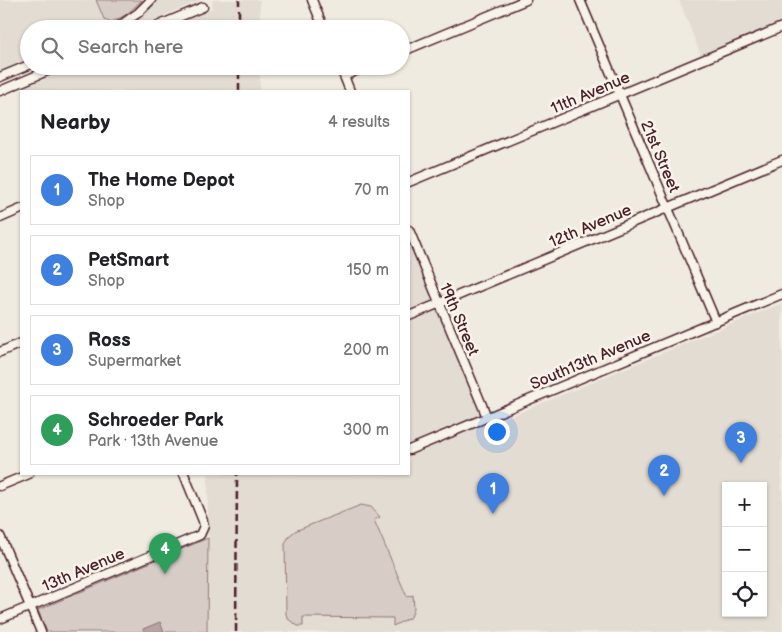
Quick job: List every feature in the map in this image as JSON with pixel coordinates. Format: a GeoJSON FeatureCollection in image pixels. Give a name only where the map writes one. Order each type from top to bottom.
{"type":"FeatureCollection","features":[{"type":"Feature","properties":{"kind":"street"},"geometry":{"type":"LineString","coordinates":[[128,20],[151,0]]}},
{"type":"Feature","properties":{"kind":"street"},"geometry":{"type":"LineString","coordinates":[[312,0],[320,20]]}},
{"type":"Feature","properties":{"kind":"street"},"geometry":{"type":"LineString","coordinates":[[410,48],[526,0]]}},
{"type":"Feature","properties":{"kind":"street","name":"21st Street"},"geometry":{"type":"LineString","coordinates":[[580,0],[716,322]]}},
{"type":"Feature","properties":{"kind":"street"},"geometry":{"type":"LineString","coordinates":[[171,20],[202,7]]}},
{"type":"Feature","properties":{"kind":"street","name":"11th Avenue"},"geometry":{"type":"LineString","coordinates":[[410,182],[782,27]]}},
{"type":"Feature","properties":{"kind":"street"},"geometry":{"type":"LineString","coordinates":[[0,77],[20,69]]}},
{"type":"Feature","properties":{"kind":"street"},"geometry":{"type":"LineString","coordinates":[[0,90],[37,75]]}},
{"type":"Feature","properties":{"kind":"street"},"geometry":{"type":"LineString","coordinates":[[344,76],[350,90]]}},
{"type":"Feature","properties":{"kind":"street"},"geometry":{"type":"LineString","coordinates":[[18,83],[22,90]]}},
{"type":"Feature","properties":{"kind":"street","name":"12th Avenue"},"geometry":{"type":"LineString","coordinates":[[410,316],[782,160]]}},
{"type":"Feature","properties":{"kind":"street"},"geometry":{"type":"LineString","coordinates":[[0,218],[20,209]]}},
{"type":"Feature","properties":{"kind":"street","name":"19th Street"},"geometry":{"type":"LineString","coordinates":[[410,232],[487,417]]}},
{"type":"Feature","properties":{"kind":"street","name":"South13th Avenue"},"geometry":{"type":"LineString","coordinates":[[410,450],[782,294]]}},
{"type":"Feature","properties":{"kind":"street"},"geometry":{"type":"LineString","coordinates":[[0,352],[20,343]]}},
{"type":"Feature","properties":{"kind":"street"},"geometry":{"type":"LineString","coordinates":[[0,486],[27,475]]}},
{"type":"Feature","properties":{"kind":"street","name":"13th Avenue"},"geometry":{"type":"LineString","coordinates":[[0,619],[195,538],[203,531],[203,521],[184,475]]}},
{"type":"Feature","properties":{"kind":"street"},"geometry":{"type":"LineString","coordinates":[[0,536],[41,632]]}},
{"type":"Feature","properties":{"kind":"shaded area"},"geometry":{"type":"Polygon","coordinates":[[[0,0],[201,0],[153,20],[20,20],[20,75],[0,83],[0,0]]]}},
{"type":"Feature","properties":{"kind":"shaded area"},"geometry":{"type":"Polygon","coordinates":[[[96,0],[142,0],[127,14],[116,20],[104,19],[96,0]]]}},
{"type":"Feature","properties":{"kind":"shaded area"},"geometry":{"type":"Polygon","coordinates":[[[213,0],[260,0],[260,20],[183,20],[212,8],[213,0]]]}},
{"type":"Feature","properties":{"kind":"shaded area"},"geometry":{"type":"Polygon","coordinates":[[[679,0],[782,0],[782,24],[702,58],[679,0]]]}},
{"type":"Feature","properties":{"kind":"shaded area"},"geometry":{"type":"Polygon","coordinates":[[[48,75],[260,75],[260,90],[26,90],[24,85],[48,75]]]}},
{"type":"Feature","properties":{"kind":"shaded area"},"geometry":{"type":"Polygon","coordinates":[[[416,242],[492,424],[782,303],[782,632],[207,632],[208,475],[410,475],[410,245],[416,242]]]}},
{"type":"Feature","properties":{"kind":"shaded area"},"geometry":{"type":"Polygon","coordinates":[[[361,505],[371,507],[380,517],[374,520],[407,597],[413,595],[414,608],[411,617],[393,626],[393,618],[303,617],[303,626],[298,626],[288,619],[286,614],[285,544],[289,536],[295,531],[361,505]]]}},
{"type":"Feature","properties":{"kind":"shaded area"},"geometry":{"type":"Polygon","coordinates":[[[208,538],[207,632],[47,632],[38,610],[208,538]]]}},
{"type":"Feature","properties":{"kind":"shaded area"},"geometry":{"type":"Polygon","coordinates":[[[160,622],[164,632],[144,632],[143,629],[160,622]]]}},
{"type":"Feature","properties":{"kind":"railway"},"geometry":{"type":"LineString","coordinates":[[239,0],[239,20]]}},
{"type":"Feature","properties":{"kind":"railway"},"geometry":{"type":"LineString","coordinates":[[239,75],[239,90]]}},
{"type":"Feature","properties":{"kind":"railway"},"geometry":{"type":"LineString","coordinates":[[236,632],[237,475]]}},
{"type":"Feature","properties":{"kind":"place","name":"Ross"},"geometry":{"type":"Point","coordinates":[741,463]}},
{"type":"Feature","properties":{"kind":"place","name":"PetSmart"},"geometry":{"type":"Point","coordinates":[664,496]}},
{"type":"Feature","properties":{"kind":"place","name":"The Home Depot"},"geometry":{"type":"Point","coordinates":[493,514]}},
{"type":"Feature","properties":{"kind":"place","name":"Schroeder Park"},"geometry":{"type":"Point","coordinates":[165,574]}}]}
